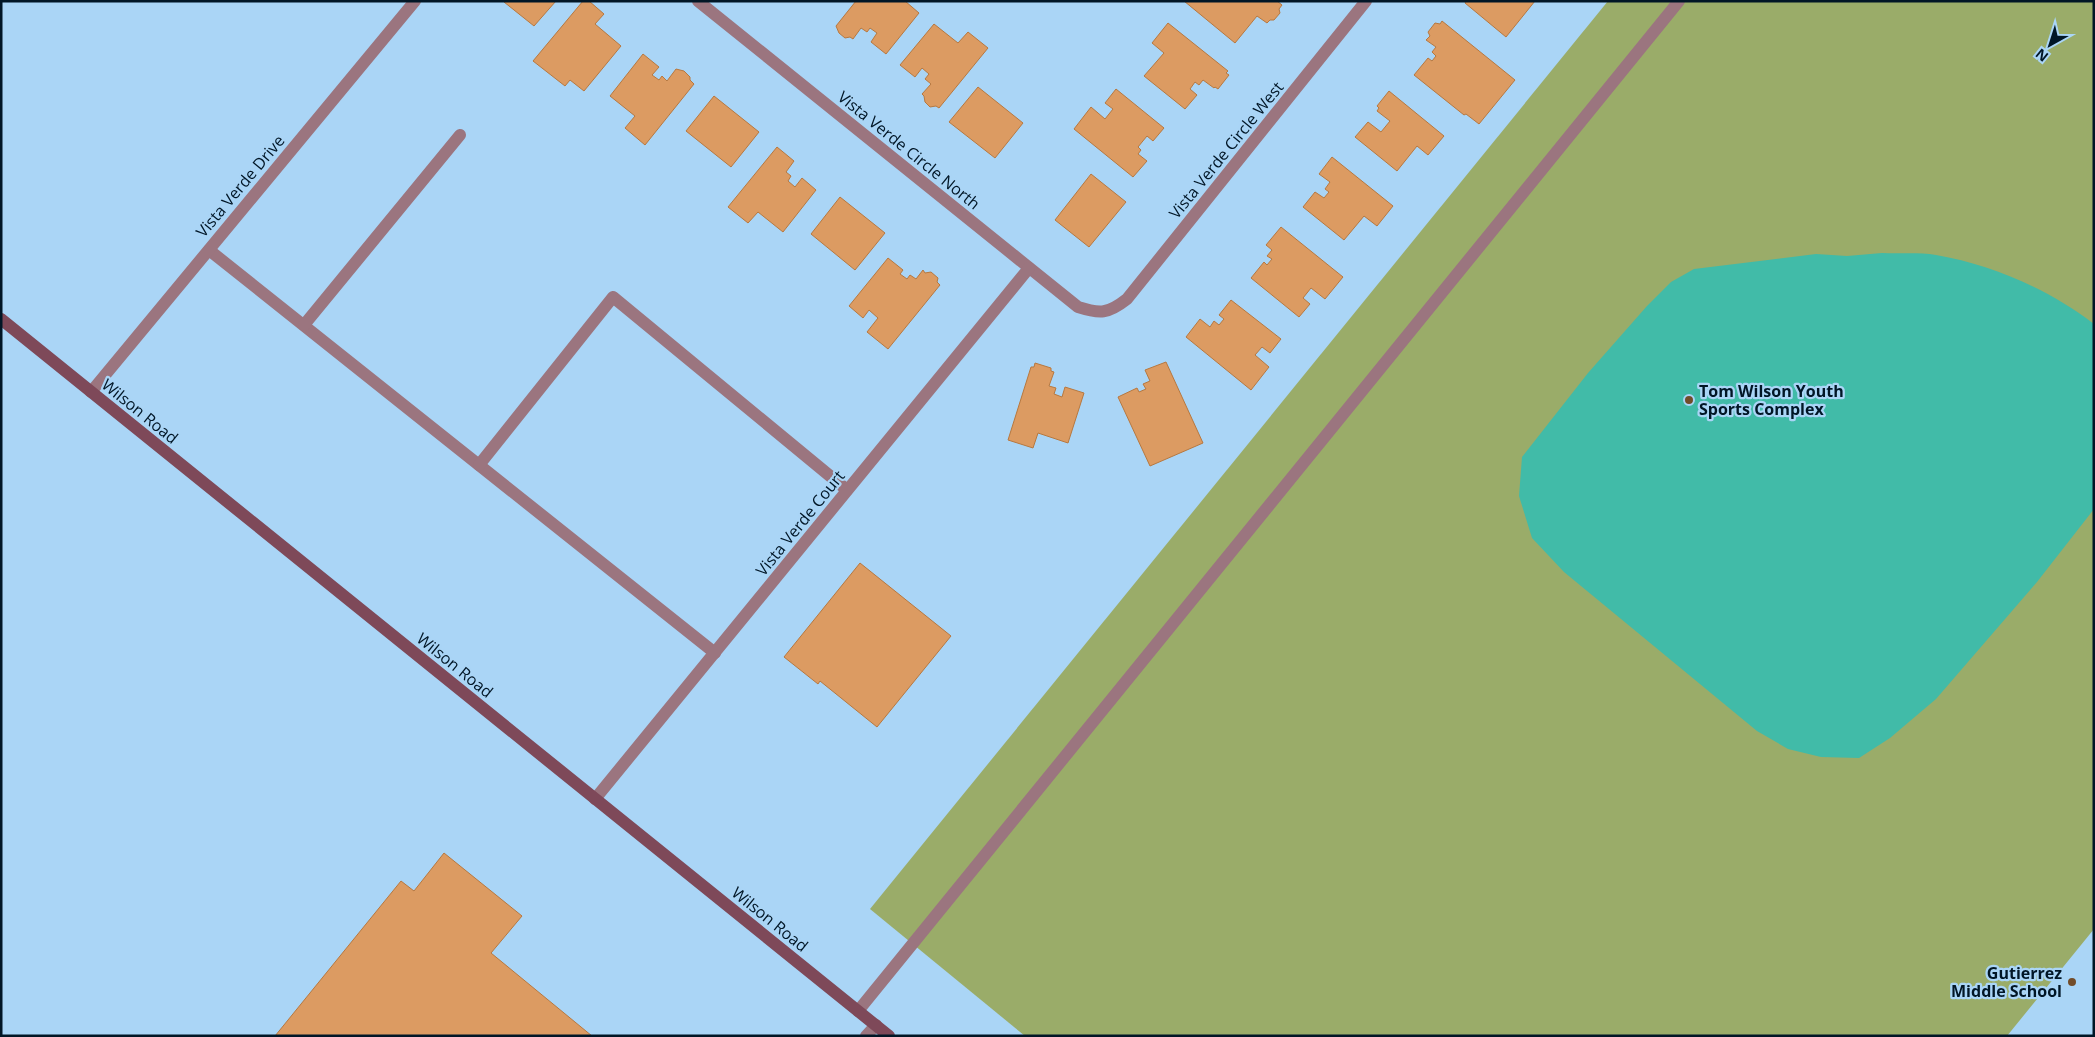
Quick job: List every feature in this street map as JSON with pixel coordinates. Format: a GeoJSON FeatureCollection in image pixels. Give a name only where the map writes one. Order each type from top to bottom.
{"type":"FeatureCollection","features":[{"type":"Feature","properties":{"kind":"main road","name":"Wilson Road"},"geometry":{"type":"LineString","coordinates":[[1,319],[889,1036]]}},
{"type":"Feature","properties":{"kind":"street","name":"Vista Verde Drive"},"geometry":{"type":"LineString","coordinates":[[91,392],[415,1]]}},
{"type":"Feature","properties":{"kind":"street","name":"Vista Verde Circle North"},"geometry":{"type":"LineString","coordinates":[[698,1],[1078,307],[1094,312],[1104,312]]}},
{"type":"Feature","properties":{"kind":"street"},"geometry":{"type":"LineString","coordinates":[[858,1011],[1679,1]]}},
{"type":"Feature","properties":{"kind":"street","name":"Vista Verde Circle West"},"geometry":{"type":"LineString","coordinates":[[1104,312],[1115,309],[1127,299],[1361,3]]}},
{"type":"Feature","properties":{"kind":"street"},"geometry":{"type":"LineString","coordinates":[[304,325],[460,135]]}},
{"type":"Feature","properties":{"kind":"street"},"geometry":{"type":"LineString","coordinates":[[209,250],[715,652]]}},
{"type":"Feature","properties":{"kind":"street","name":"Vista Verde Court"},"geometry":{"type":"LineString","coordinates":[[595,799],[1029,268]]}},
{"type":"Feature","properties":{"kind":"street"},"geometry":{"type":"LineString","coordinates":[[479,465],[613,297],[847,490]]}},
{"type":"Feature","properties":{"kind":"street"},"geometry":{"type":"LineString","coordinates":[[866,1036],[876,1025]]}},
{"type":"Feature","properties":{"kind":"shaded area","name":"Tom Wilson Youth Sports Complex"},"geometry":{"type":"Polygon","coordinates":[[[1608,1],[2094,1],[2094,929],[2007,1036],[1025,1036],[870,909],[1608,1]]]}},
{"type":"Feature","properties":{"kind":"shaded area"},"geometry":{"type":"Polygon","coordinates":[[[1882,253],[1929,254],[1957,259],[1999,272],[2039,289],[2094,324],[2094,509],[2037,582],[1936,699],[1890,738],[1859,758],[1821,757],[1788,749],[1757,731],[1564,572],[1532,538],[1519,496],[1522,457],[1588,373],[1647,306],[1671,282],[1694,269],[1816,254],[1847,256],[1882,253]]]}},
{"type":"Feature","properties":{"kind":"building"},"geometry":{"type":"Polygon","coordinates":[[[504,1],[556,1],[534,26],[504,2],[504,1]]]}},
{"type":"Feature","properties":{"kind":"building"},"geometry":{"type":"Polygon","coordinates":[[[583,1],[589,1],[604,14],[595,24],[621,46],[584,91],[570,80],[565,86],[533,61],[583,1]]]}},
{"type":"Feature","properties":{"kind":"building"},"geometry":{"type":"Polygon","coordinates":[[[856,1],[905,1],[919,13],[886,54],[871,42],[877,33],[870,28],[867,32],[861,28],[853,39],[850,37],[845,38],[839,33],[836,26],[856,1]]]}},
{"type":"Feature","properties":{"kind":"building"},"geometry":{"type":"Polygon","coordinates":[[[1184,1],[1277,1],[1282,5],[1279,9],[1280,13],[1274,20],[1270,20],[1267,23],[1257,16],[1235,43],[1184,1]]]}},
{"type":"Feature","properties":{"kind":"building"},"geometry":{"type":"Polygon","coordinates":[[[1466,1],[1535,1],[1506,37],[1465,3],[1466,1]]]}},
{"type":"Feature","properties":{"kind":"building"},"geometry":{"type":"Polygon","coordinates":[[[1442,21],[1515,80],[1479,124],[1466,114],[1464,115],[1414,75],[1428,58],[1432,61],[1436,56],[1432,52],[1436,47],[1426,40],[1430,36],[1428,32],[1435,23],[1440,24],[1442,21]]]}},
{"type":"Feature","properties":{"kind":"building"},"geometry":{"type":"Polygon","coordinates":[[[1168,23],[1228,71],[1226,73],[1229,75],[1218,89],[1203,80],[1199,85],[1195,82],[1190,89],[1197,95],[1185,109],[1144,76],[1164,53],[1152,43],[1168,23]]]}},
{"type":"Feature","properties":{"kind":"building"},"geometry":{"type":"Polygon","coordinates":[[[934,24],[958,43],[968,32],[988,48],[939,108],[936,106],[930,107],[925,102],[922,94],[931,84],[925,79],[929,74],[922,68],[915,77],[900,65],[934,24]]]}},
{"type":"Feature","properties":{"kind":"building"},"geometry":{"type":"Polygon","coordinates":[[[643,54],[659,67],[652,75],[659,80],[662,76],[667,81],[676,69],[684,71],[694,84],[645,145],[625,128],[635,116],[610,96],[643,54]]]}},
{"type":"Feature","properties":{"kind":"building"},"geometry":{"type":"Polygon","coordinates":[[[978,87],[1023,123],[995,158],[949,122],[978,87]]]}},
{"type":"Feature","properties":{"kind":"building"},"geometry":{"type":"Polygon","coordinates":[[[1116,89],[1164,128],[1153,141],[1147,136],[1138,147],[1141,150],[1138,154],[1147,161],[1133,177],[1074,129],[1091,107],[1105,119],[1113,109],[1105,103],[1116,89]]]}},
{"type":"Feature","properties":{"kind":"building"},"geometry":{"type":"Polygon","coordinates":[[[1389,91],[1444,136],[1428,155],[1417,146],[1397,171],[1355,137],[1368,122],[1381,132],[1390,121],[1377,111],[1379,108],[1377,106],[1389,91]]]}},
{"type":"Feature","properties":{"kind":"building"},"geometry":{"type":"Polygon","coordinates":[[[714,96],[759,132],[731,167],[686,131],[714,96]]]}},
{"type":"Feature","properties":{"kind":"building"},"geometry":{"type":"Polygon","coordinates":[[[777,147],[794,161],[786,172],[791,176],[788,181],[795,187],[802,178],[816,190],[783,232],[758,212],[748,223],[728,207],[777,147]]]}},
{"type":"Feature","properties":{"kind":"building"},"geometry":{"type":"Polygon","coordinates":[[[1332,157],[1393,206],[1377,226],[1364,216],[1344,240],[1303,207],[1315,192],[1324,198],[1329,192],[1325,189],[1330,182],[1319,174],[1332,157]]]}},
{"type":"Feature","properties":{"kind":"building"},"geometry":{"type":"Polygon","coordinates":[[[1091,174],[1126,202],[1089,247],[1055,220],[1091,174]]]}},
{"type":"Feature","properties":{"kind":"building"},"geometry":{"type":"Polygon","coordinates":[[[840,197],[885,233],[855,270],[811,234],[840,197]]]}},
{"type":"Feature","properties":{"kind":"building"},"geometry":{"type":"Polygon","coordinates":[[[1281,227],[1343,277],[1325,299],[1311,288],[1303,298],[1310,304],[1299,317],[1251,278],[1264,262],[1267,265],[1272,259],[1267,256],[1272,250],[1266,245],[1281,227]]]}},
{"type":"Feature","properties":{"kind":"building"},"geometry":{"type":"Polygon","coordinates":[[[888,258],[903,270],[900,274],[907,279],[910,275],[916,279],[923,270],[925,273],[931,272],[938,278],[937,282],[940,285],[888,349],[867,332],[878,318],[869,310],[863,318],[849,306],[888,258]]]}},
{"type":"Feature","properties":{"kind":"building"},"geometry":{"type":"Polygon","coordinates":[[[1231,300],[1281,339],[1270,353],[1262,347],[1255,355],[1269,367],[1251,390],[1186,337],[1200,319],[1210,327],[1214,321],[1219,325],[1224,319],[1219,315],[1231,300]]]}},
{"type":"Feature","properties":{"kind":"building"},"geometry":{"type":"Polygon","coordinates":[[[1166,362],[1203,443],[1150,466],[1118,397],[1137,388],[1139,392],[1146,389],[1143,384],[1150,381],[1145,370],[1166,362]]]}},
{"type":"Feature","properties":{"kind":"building"},"geometry":{"type":"Polygon","coordinates":[[[1035,363],[1051,368],[1051,371],[1054,372],[1049,386],[1056,388],[1054,394],[1062,397],[1065,387],[1084,393],[1068,443],[1038,433],[1033,448],[1008,440],[1031,367],[1034,367],[1035,363]]]}},
{"type":"Feature","properties":{"kind":"building"},"geometry":{"type":"Polygon","coordinates":[[[860,563],[951,636],[877,727],[820,681],[818,684],[784,657],[860,563]]]}},
{"type":"Feature","properties":{"kind":"building"},"geometry":{"type":"Polygon","coordinates":[[[444,853],[522,916],[491,953],[592,1036],[275,1036],[401,881],[414,891],[444,853]]]}},
{"type":"Feature","properties":{"kind":"place","name":"Tom Wilson Youth Sports Complex"},"geometry":{"type":"Point","coordinates":[1689,400]}},
{"type":"Feature","properties":{"kind":"place","name":"Gutierrez Middle School"},"geometry":{"type":"Point","coordinates":[2072,982]}}]}
